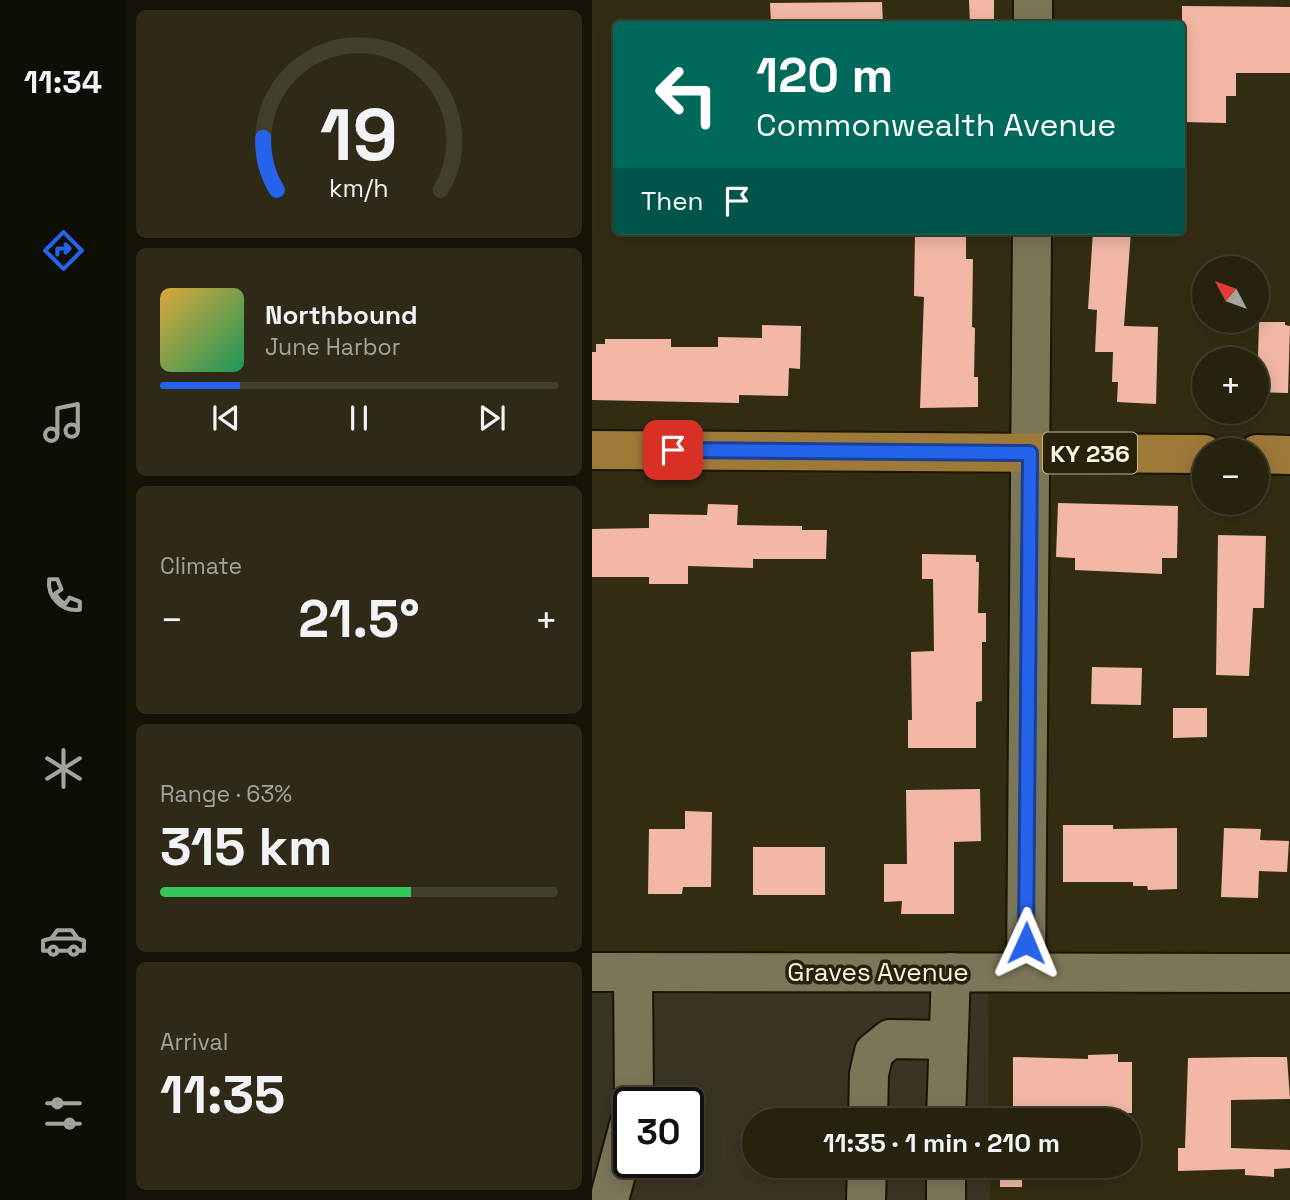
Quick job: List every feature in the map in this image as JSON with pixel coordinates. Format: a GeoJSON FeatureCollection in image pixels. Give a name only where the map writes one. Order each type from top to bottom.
{"type":"FeatureCollection","features":[{"type":"Feature","properties":{"kind":"main road","name":"KY 236"},"geometry":{"type":"LineString","coordinates":[[592,450],[1192,454]]}},
{"type":"Feature","properties":{"kind":"main road"},"geometry":{"type":"LineString","coordinates":[[1269,454],[1290,455]]}},
{"type":"Feature","properties":{"kind":"street"},"geometry":{"type":"LineString","coordinates":[[1033,21],[1034,0]]}},
{"type":"Feature","properties":{"kind":"street"},"geometry":{"type":"LineString","coordinates":[[1026,972],[1032,235]]}},
{"type":"Feature","properties":{"kind":"street","name":"Graves Avenue"},"geometry":{"type":"LineString","coordinates":[[592,972],[1290,973]]}},
{"type":"Feature","properties":{"kind":"street"},"geometry":{"type":"LineString","coordinates":[[633,972],[634,1087]]}},
{"type":"Feature","properties":{"kind":"street"},"geometry":{"type":"LineString","coordinates":[[946,1108],[951,972]]}},
{"type":"Feature","properties":{"kind":"street"},"geometry":{"type":"LineString","coordinates":[[869,1108],[874,1052],[890,1039],[948,1040]]}},
{"type":"Feature","properties":{"kind":"street"},"geometry":{"type":"LineString","coordinates":[[608,1200],[614,1178]]}},
{"type":"Feature","properties":{"kind":"street"},"geometry":{"type":"LineString","coordinates":[[866,1200],[867,1178]]}},
{"type":"Feature","properties":{"kind":"street"},"geometry":{"type":"LineString","coordinates":[[946,1178],[946,1200]]}},
{"type":"Feature","properties":{"kind":"shaded area"},"geometry":{"type":"Polygon","coordinates":[[[592,972],[988,972],[989,1108],[742,1108],[742,1178],[990,1178],[990,1200],[592,1200],[592,972]]]}},
{"type":"Feature","properties":{"kind":"building"},"geometry":{"type":"Polygon","coordinates":[[[969,0],[994,0],[994,21],[970,21],[969,0]]]}},
{"type":"Feature","properties":{"kind":"building"},"geometry":{"type":"Polygon","coordinates":[[[882,2],[883,21],[771,21],[770,3],[882,2]]]}},
{"type":"Feature","properties":{"kind":"building"},"geometry":{"type":"Polygon","coordinates":[[[1182,6],[1290,7],[1290,73],[1236,73],[1236,96],[1226,96],[1226,123],[1185,122],[1185,21],[1182,21],[1182,6]]]}},
{"type":"Feature","properties":{"kind":"building"},"geometry":{"type":"Polygon","coordinates":[[[915,235],[966,235],[966,259],[973,259],[972,327],[975,328],[974,377],[978,377],[978,407],[920,408],[924,297],[914,296],[915,235]]]}},
{"type":"Feature","properties":{"kind":"building"},"geometry":{"type":"Polygon","coordinates":[[[1093,235],[1131,235],[1124,326],[1158,327],[1156,404],[1117,402],[1118,382],[1112,382],[1113,352],[1095,352],[1097,310],[1088,309],[1093,235]]]}},
{"type":"Feature","properties":{"kind":"building"},"geometry":{"type":"Polygon","coordinates":[[[1269,322],[1285,322],[1285,325],[1290,326],[1288,393],[1269,392],[1269,347],[1258,347],[1259,333],[1269,333],[1269,322]]]}},
{"type":"Feature","properties":{"kind":"building"},"geometry":{"type":"Polygon","coordinates":[[[762,325],[801,326],[800,369],[789,368],[788,396],[739,395],[739,403],[592,400],[592,352],[596,352],[596,344],[605,344],[605,339],[671,339],[671,347],[718,347],[718,337],[762,338],[762,325]]]}},
{"type":"Feature","properties":{"kind":"building"},"geometry":{"type":"Polygon","coordinates":[[[1058,503],[1178,506],[1177,558],[1162,558],[1162,574],[1075,570],[1075,558],[1056,557],[1058,503]]]}},
{"type":"Feature","properties":{"kind":"building"},"geometry":{"type":"Polygon","coordinates":[[[708,504],[738,505],[737,525],[802,526],[802,530],[827,530],[826,559],[753,559],[753,568],[688,566],[688,584],[649,584],[649,577],[592,577],[592,529],[649,528],[649,514],[707,515],[708,504]]]}},
{"type":"Feature","properties":{"kind":"building"},"geometry":{"type":"Polygon","coordinates":[[[1218,535],[1266,536],[1264,608],[1253,608],[1249,676],[1216,675],[1218,535]]]}},
{"type":"Feature","properties":{"kind":"building"},"geometry":{"type":"Polygon","coordinates":[[[922,554],[976,555],[976,562],[979,562],[978,613],[986,613],[986,642],[982,642],[982,701],[976,702],[976,748],[908,748],[908,720],[912,720],[911,652],[934,651],[933,579],[922,579],[922,554]]]}},
{"type":"Feature","properties":{"kind":"building"},"geometry":{"type":"Polygon","coordinates":[[[1092,667],[1142,668],[1141,705],[1091,704],[1092,667]]]}},
{"type":"Feature","properties":{"kind":"building"},"geometry":{"type":"Polygon","coordinates":[[[1173,708],[1207,708],[1207,737],[1173,738],[1173,708]]]}},
{"type":"Feature","properties":{"kind":"building"},"geometry":{"type":"Polygon","coordinates":[[[980,789],[981,841],[954,842],[954,914],[901,914],[902,901],[884,902],[884,864],[907,864],[906,790],[980,789]]]}},
{"type":"Feature","properties":{"kind":"building"},"geometry":{"type":"Polygon","coordinates":[[[685,811],[712,812],[711,887],[683,887],[682,894],[648,894],[649,829],[685,829],[685,811]]]}},
{"type":"Feature","properties":{"kind":"building"},"geometry":{"type":"Polygon","coordinates":[[[1063,825],[1113,825],[1113,829],[1177,828],[1177,889],[1148,890],[1147,886],[1133,886],[1133,882],[1063,882],[1063,825]]]}},
{"type":"Feature","properties":{"kind":"building"},"geometry":{"type":"Polygon","coordinates":[[[1224,828],[1261,829],[1260,840],[1289,841],[1287,872],[1259,871],[1258,898],[1221,897],[1224,828]]]}},
{"type":"Feature","properties":{"kind":"building"},"geometry":{"type":"Polygon","coordinates":[[[753,847],[825,847],[825,895],[753,895],[753,847]]]}},
{"type":"Feature","properties":{"kind":"building"},"geometry":{"type":"Polygon","coordinates":[[[1118,1054],[1118,1062],[1132,1062],[1132,1108],[1013,1108],[1013,1057],[1088,1059],[1088,1055],[1118,1054]]]}},
{"type":"Feature","properties":{"kind":"building"},"geometry":{"type":"Polygon","coordinates":[[[1287,1057],[1290,1099],[1231,1100],[1231,1148],[1290,1150],[1290,1168],[1274,1169],[1274,1177],[1245,1175],[1245,1169],[1178,1171],[1178,1148],[1185,1148],[1188,1058],[1287,1057]]]}},
{"type":"Feature","properties":{"kind":"building"},"geometry":{"type":"Polygon","coordinates":[[[1000,1178],[1022,1178],[1022,1187],[1000,1187],[1000,1178]]]}},
{"type":"Feature","properties":{"kind":"route"},"geometry":{"type":"LineString","coordinates":[[673,450],[1030,453],[1026,943]]}}]}
